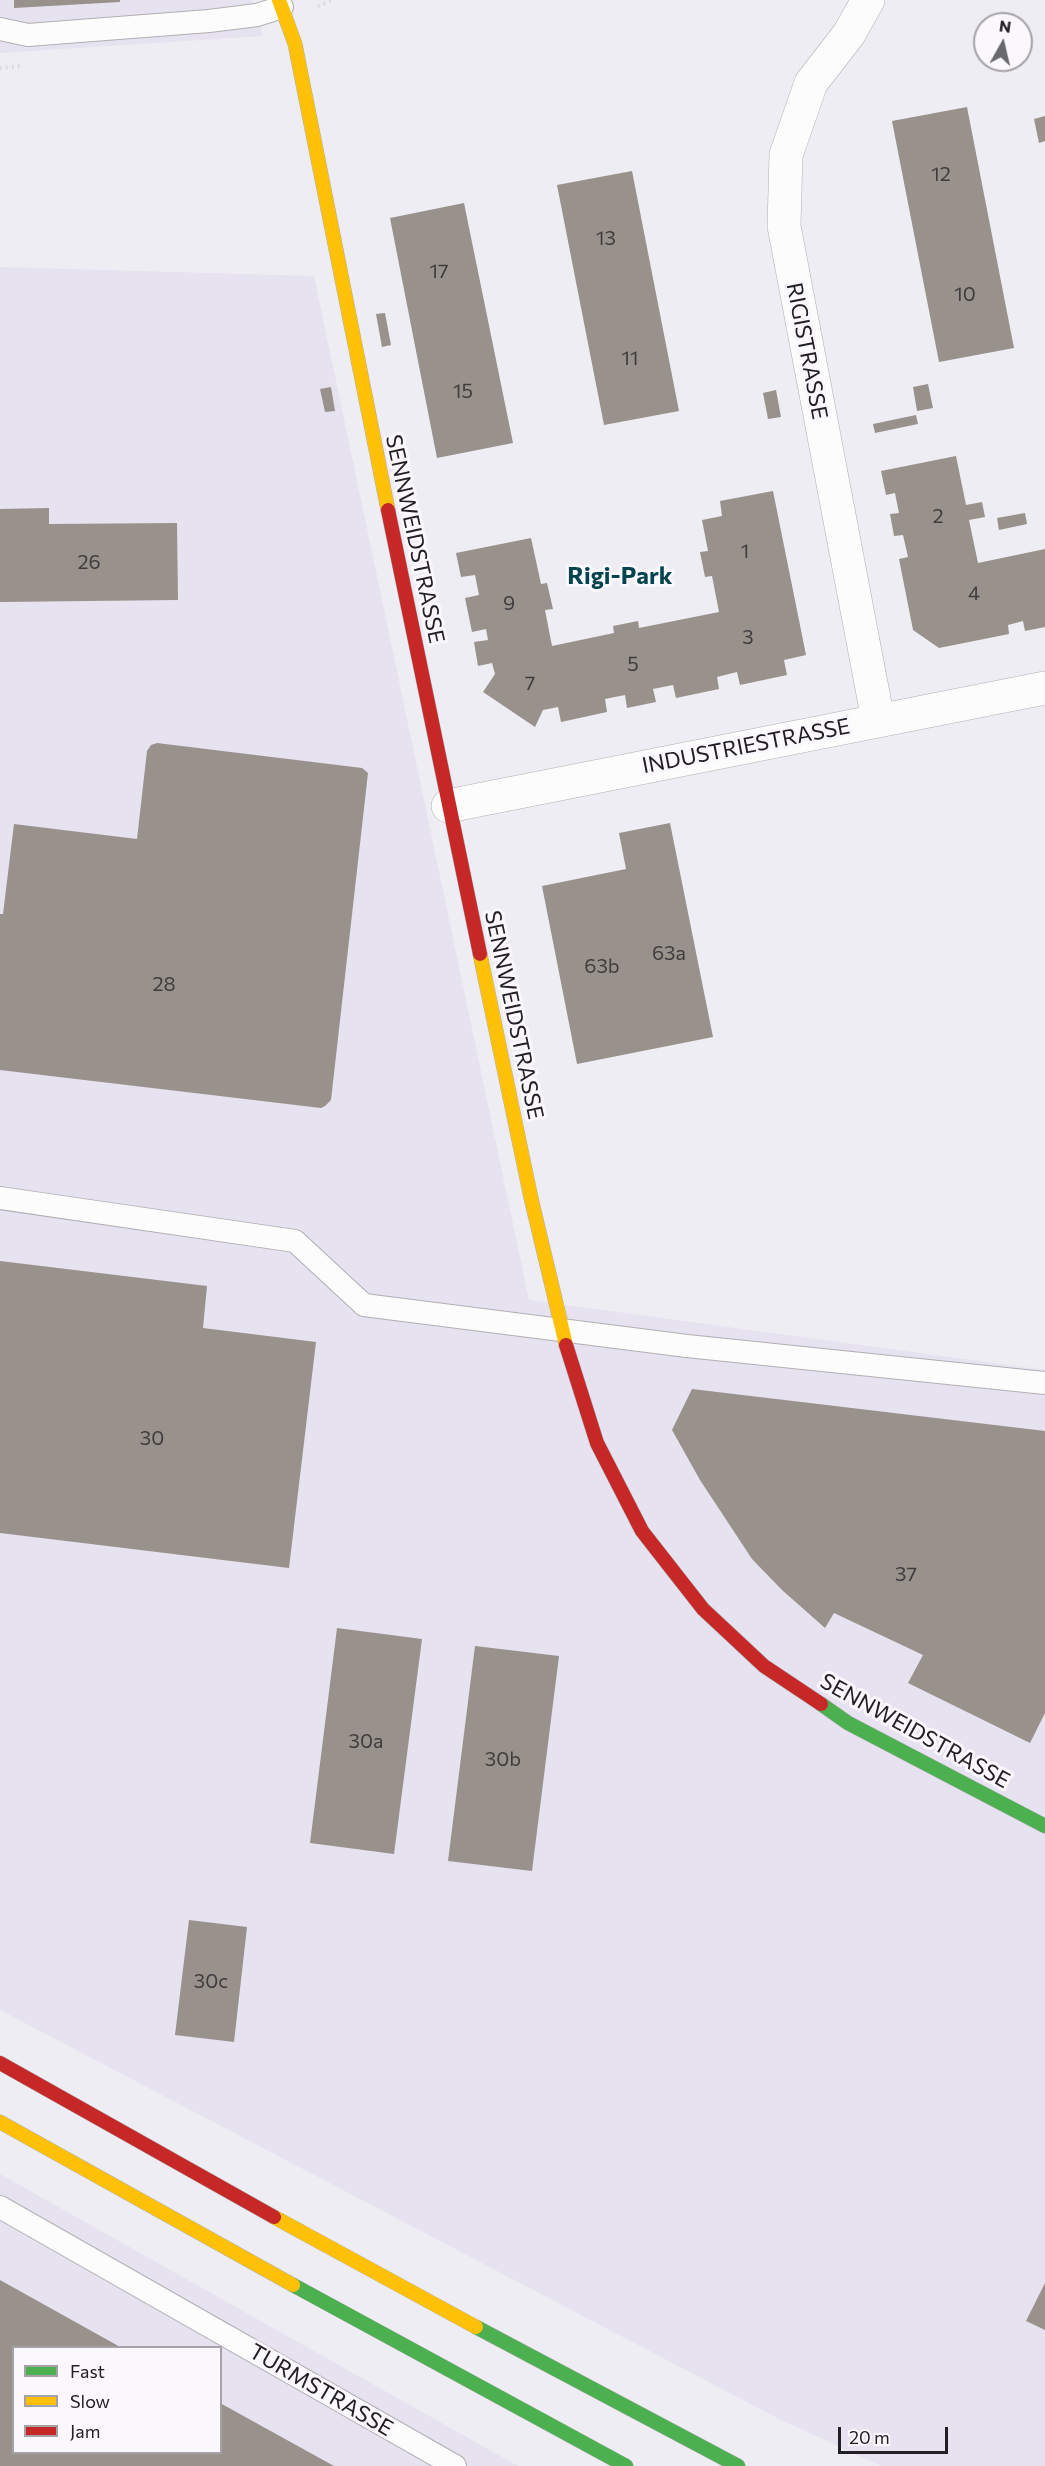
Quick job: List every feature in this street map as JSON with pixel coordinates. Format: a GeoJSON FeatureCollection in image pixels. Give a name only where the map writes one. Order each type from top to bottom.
{"type":"FeatureCollection","features":[{"type":"Feature","properties":{"kind":"main road","name":"SENNWEIDSTRASSE"},"geometry":{"type":"LineString","coordinates":[[280,3],[295,44],[448,806],[529,1186],[562,1329],[597,1443],[642,1531],[704,1609],[765,1666],[848,1723],[1045,1826]]}},
{"type":"Feature","properties":{"kind":"main road"},"geometry":{"type":"LineString","coordinates":[[0,2063],[354,2262],[738,2466]]}},
{"type":"Feature","properties":{"kind":"main road"},"geometry":{"type":"LineString","coordinates":[[0,2122],[186,2227],[626,2466]]}},
{"type":"Feature","properties":{"kind":"street","name":"RIGISTRASSE"},"geometry":{"type":"LineString","coordinates":[[868,0],[849,34],[811,83],[786,156],[784,226],[878,720]]}},
{"type":"Feature","properties":{"kind":"street","name":"INDUSTRIESTRASSE"},"geometry":{"type":"LineString","coordinates":[[448,806],[1045,688]]}},
{"type":"Feature","properties":{"kind":"lane"},"geometry":{"type":"LineString","coordinates":[[0,29],[28,36],[175,24],[256,15],[280,3]]}},
{"type":"Feature","properties":{"kind":"lane"},"geometry":{"type":"LineString","coordinates":[[0,1198],[295,1241],[364,1305],[687,1346],[1045,1383]]}},
{"type":"Feature","properties":{"kind":"lane","name":"TURMSTRASSE"},"geometry":{"type":"LineString","coordinates":[[0,2207],[455,2466]]}},
{"type":"Feature","properties":{"kind":"shaded area"},"geometry":{"type":"Polygon","coordinates":[[[0,0],[252,0],[263,36],[0,53],[0,0]]]}},
{"type":"Feature","properties":{"kind":"shaded area"},"geometry":{"type":"Polygon","coordinates":[[[0,267],[314,276],[529,1300],[1045,1370],[1045,2466],[881,2466],[779,2419],[0,2010],[0,267]]]}},
{"type":"Feature","properties":{"kind":"shaded area"},"geometry":{"type":"Polygon","coordinates":[[[0,2174],[518,2466],[0,2466],[0,2174]]]}},
{"type":"Feature","properties":{"kind":"building"},"geometry":{"type":"Polygon","coordinates":[[[14,0],[120,0],[120,2],[14,8],[14,0]]]}},
{"type":"Feature","properties":{"kind":"building"},"geometry":{"type":"Polygon","coordinates":[[[967,107],[1014,348],[939,362],[892,121],[967,107]]]}},
{"type":"Feature","properties":{"kind":"building"},"geometry":{"type":"Polygon","coordinates":[[[1045,116],[1045,141],[1039,143],[1034,119],[1045,116]]]}},
{"type":"Feature","properties":{"kind":"building"},"geometry":{"type":"Polygon","coordinates":[[[632,171],[679,411],[604,425],[557,185],[632,171]]]}},
{"type":"Feature","properties":{"kind":"building"},"geometry":{"type":"Polygon","coordinates":[[[464,203],[513,443],[437,458],[390,218],[464,203]]]}},
{"type":"Feature","properties":{"kind":"building"},"geometry":{"type":"Polygon","coordinates":[[[385,313],[391,345],[382,347],[376,314],[385,313]]]}},
{"type":"Feature","properties":{"kind":"building"},"geometry":{"type":"Polygon","coordinates":[[[928,384],[933,408],[917,411],[913,387],[928,384]]]}},
{"type":"Feature","properties":{"kind":"building"},"geometry":{"type":"Polygon","coordinates":[[[331,387],[335,411],[325,412],[320,389],[331,387]]]}},
{"type":"Feature","properties":{"kind":"building"},"geometry":{"type":"Polygon","coordinates":[[[776,390],[781,417],[768,419],[763,393],[776,390]]]}},
{"type":"Feature","properties":{"kind":"building"},"geometry":{"type":"Polygon","coordinates":[[[916,415],[918,424],[875,433],[873,424],[916,415]]]}},
{"type":"Feature","properties":{"kind":"building"},"geometry":{"type":"Polygon","coordinates":[[[956,456],[966,505],[982,502],[985,517],[969,520],[978,563],[1045,549],[1045,627],[1025,631],[1023,621],[1008,625],[1009,634],[939,648],[913,630],[899,559],[908,557],[903,535],[894,536],[890,514],[899,513],[895,493],[886,495],[881,471],[956,456]]]}},
{"type":"Feature","properties":{"kind":"building"},"geometry":{"type":"Polygon","coordinates":[[[773,491],[806,655],[784,660],[787,675],[740,685],[737,672],[717,677],[719,689],[676,698],[673,685],[653,689],[656,702],[627,708],[625,695],[605,699],[607,712],[561,722],[558,707],[543,710],[535,727],[483,692],[495,674],[492,663],[478,666],[474,642],[488,640],[486,629],[472,632],[465,598],[479,595],[475,575],[461,577],[456,553],[531,538],[541,584],[547,583],[553,609],[545,610],[552,646],[614,633],[613,626],[638,621],[639,628],[719,612],[712,576],[705,577],[700,552],[708,551],[702,520],[722,516],[720,501],[773,491]]]}},
{"type":"Feature","properties":{"kind":"building"},"geometry":{"type":"Polygon","coordinates":[[[49,508],[49,524],[177,523],[178,600],[0,602],[0,509],[49,508]]]}},
{"type":"Feature","properties":{"kind":"building"},"geometry":{"type":"Polygon","coordinates":[[[1025,513],[1027,524],[999,530],[997,518],[1025,513]]]}},
{"type":"Feature","properties":{"kind":"building"},"geometry":{"type":"Polygon","coordinates":[[[157,743],[362,768],[368,773],[331,1100],[321,1108],[0,1070],[0,914],[3,914],[14,824],[137,839],[147,751],[151,745],[157,743]]]}},
{"type":"Feature","properties":{"kind":"building"},"geometry":{"type":"Polygon","coordinates":[[[670,823],[713,1037],[577,1064],[542,886],[626,869],[619,833],[670,823]]]}},
{"type":"Feature","properties":{"kind":"building"},"geometry":{"type":"Polygon","coordinates":[[[0,1261],[207,1286],[203,1328],[316,1342],[289,1568],[0,1533],[0,1261]]]}},
{"type":"Feature","properties":{"kind":"building"},"geometry":{"type":"Polygon","coordinates":[[[692,1389],[1045,1431],[1045,1713],[1030,1743],[908,1683],[923,1655],[834,1613],[825,1628],[782,1590],[752,1559],[700,1480],[672,1430],[692,1389]]]}},
{"type":"Feature","properties":{"kind":"building"},"geometry":{"type":"Polygon","coordinates":[[[337,1628],[422,1639],[394,1854],[310,1843],[337,1628]]]}},
{"type":"Feature","properties":{"kind":"building"},"geometry":{"type":"Polygon","coordinates":[[[475,1646],[559,1656],[532,1871],[448,1861],[475,1646]]]}},
{"type":"Feature","properties":{"kind":"building"},"geometry":{"type":"Polygon","coordinates":[[[189,1920],[247,1927],[234,2042],[175,2035],[189,1920]]]}},
{"type":"Feature","properties":{"kind":"building"},"geometry":{"type":"Polygon","coordinates":[[[0,2280],[118,2346],[12,2346],[12,2454],[222,2454],[222,2404],[334,2466],[0,2466],[0,2280]]]}},
{"type":"Feature","properties":{"kind":"building"},"geometry":{"type":"Polygon","coordinates":[[[1045,2283],[1045,2330],[1026,2321],[1045,2283]]]}},
{"type":"Feature","properties":{"kind":"traffic: fast"},"geometry":{"type":"LineString","coordinates":[[821,1704],[848,1723],[1045,1826]]}},
{"type":"Feature","properties":{"kind":"traffic: fast"},"geometry":{"type":"LineString","coordinates":[[293,2285],[626,2466]]}},
{"type":"Feature","properties":{"kind":"traffic: fast"},"geometry":{"type":"LineString","coordinates":[[476,2327],[738,2466]]}},
{"type":"Feature","properties":{"kind":"traffic: slow"},"geometry":{"type":"LineString","coordinates":[[279,0],[295,44],[388,510]]}},
{"type":"Feature","properties":{"kind":"traffic: slow"},"geometry":{"type":"LineString","coordinates":[[480,954],[531,1198],[566,1345]]}},
{"type":"Feature","properties":{"kind":"traffic: slow"},"geometry":{"type":"LineString","coordinates":[[0,2122],[293,2285]]}},
{"type":"Feature","properties":{"kind":"traffic: slow"},"geometry":{"type":"LineString","coordinates":[[274,2217],[476,2327]]}},
{"type":"Feature","properties":{"kind":"traffic: jam"},"geometry":{"type":"LineString","coordinates":[[388,510],[480,954]]}},
{"type":"Feature","properties":{"kind":"traffic: jam"},"geometry":{"type":"LineString","coordinates":[[566,1345],[597,1443],[642,1531],[703,1609],[764,1666],[821,1704]]}},
{"type":"Feature","properties":{"kind":"traffic: jam"},"geometry":{"type":"LineString","coordinates":[[0,2063],[274,2217]]}},
{"type":"Feature","properties":{"kind":"district","name":"Rigi-Park"},"geometry":{"type":"Point","coordinates":[620,576]}}]}
